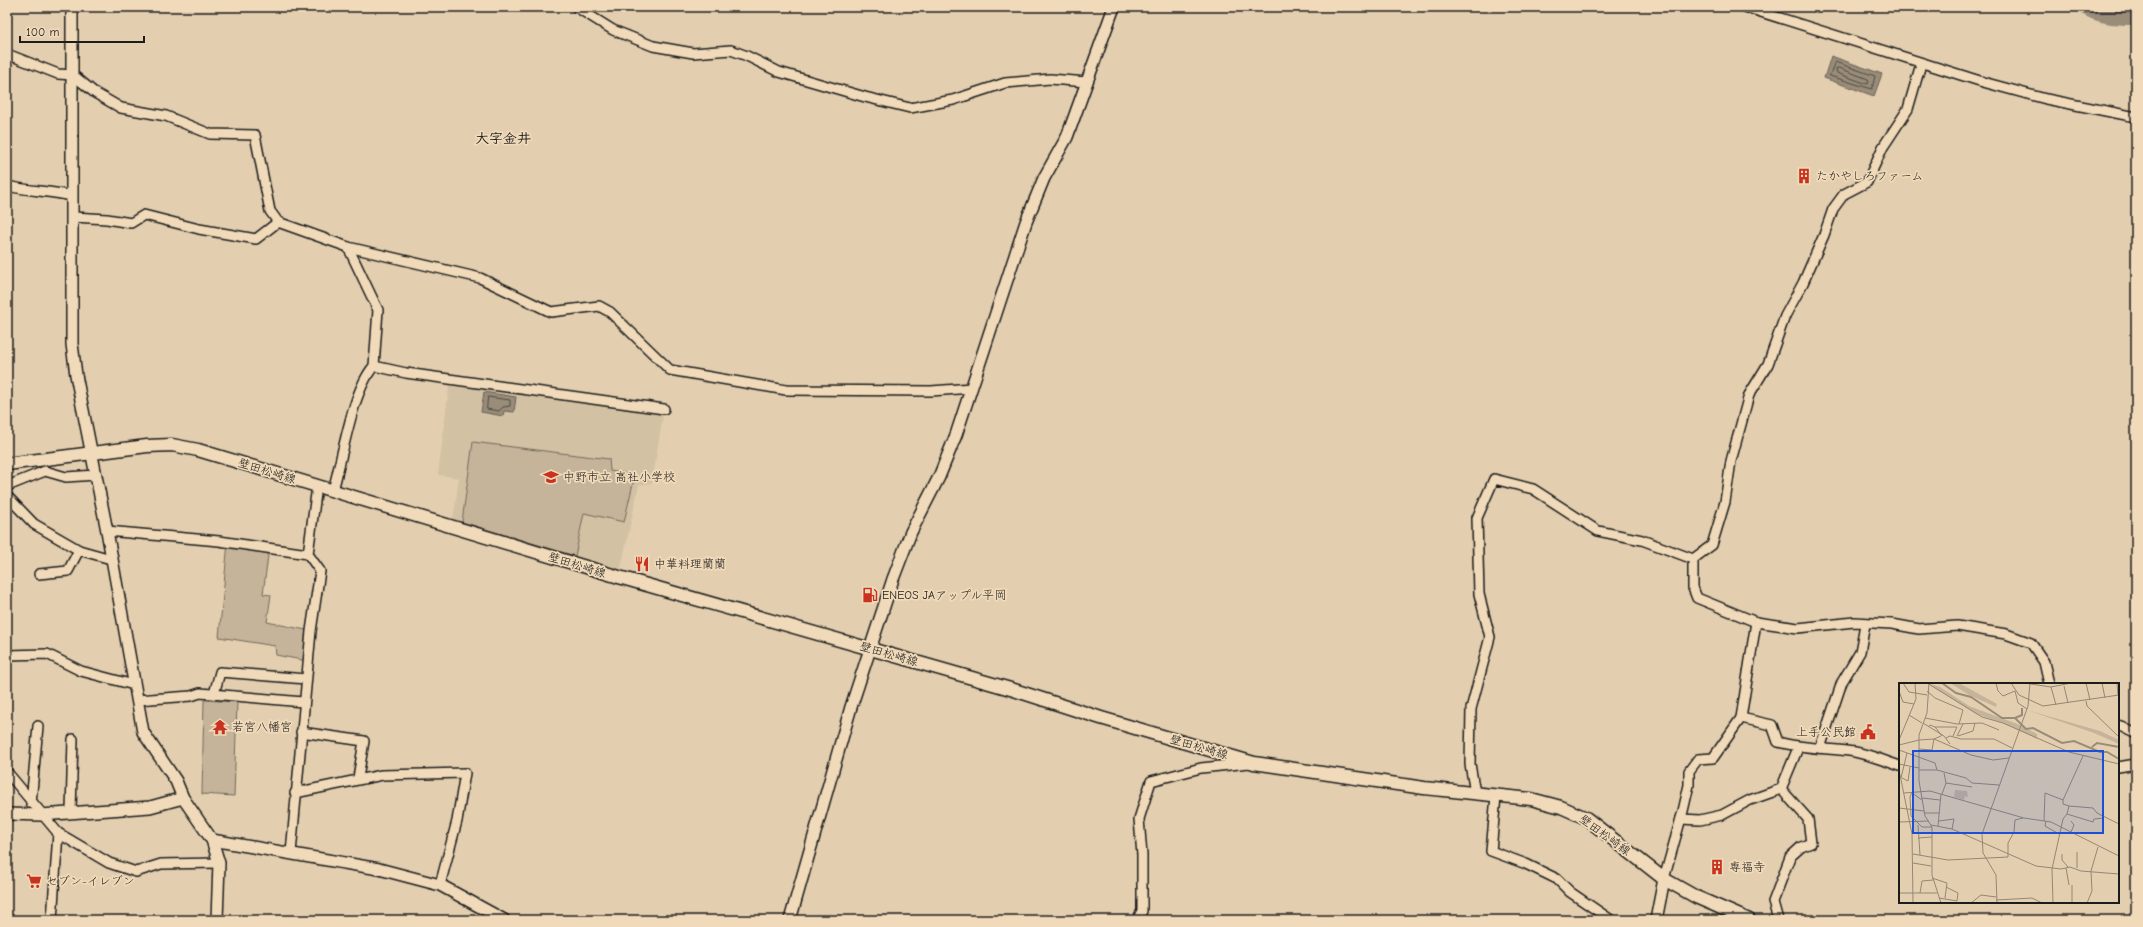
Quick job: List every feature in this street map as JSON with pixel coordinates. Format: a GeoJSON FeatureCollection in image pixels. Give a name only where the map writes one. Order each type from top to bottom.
{"type":"FeatureCollection","features":[{"type":"Feature","properties":{"kind":"main road","name":"壁田松崎線"},"geometry":{"type":"LineString","coordinates":[[7,464],[147,446],[172,445],[198,450],[619,577],[1014,690],[1101,718],[1254,763],[1424,788],[1531,799],[1561,807],[1586,818],[1664,879],[1696,897],[1750,920]]}},
{"type":"Feature","properties":{"kind":"street"},"geometry":{"type":"LineString","coordinates":[[72,7],[72,344],[90,454],[96,475],[107,531],[136,700],[143,732],[176,781],[183,798],[212,840],[219,863],[217,920]]}},
{"type":"Feature","properties":{"kind":"street"},"geometry":{"type":"LineString","coordinates":[[576,7],[613,30],[654,46],[693,53],[731,50],[747,56],[779,72],[865,97],[910,108],[953,100],[1005,83],[1050,79],[1087,82]]}},
{"type":"Feature","properties":{"kind":"street"},"geometry":{"type":"LineString","coordinates":[[790,920],[870,648],[911,532],[939,477],[956,435],[1026,222],[1044,178],[1067,137],[1114,7]]}},
{"type":"Feature","properties":{"kind":"street"},"geometry":{"type":"LineString","coordinates":[[1745,7],[1921,64],[2046,99],[2136,118]]}},
{"type":"Feature","properties":{"kind":"street"},"geometry":{"type":"LineString","coordinates":[[7,54],[58,74],[73,75],[95,93],[121,108],[166,116],[210,134],[255,135],[270,211],[278,222],[348,248],[480,278],[550,312],[599,306],[610,312],[670,370],[786,390],[931,392],[972,388]]}},
{"type":"Feature","properties":{"kind":"street"},"geometry":{"type":"LineString","coordinates":[[1693,559],[1712,545],[1725,502],[1731,461],[1749,395],[1768,364],[1785,316],[1809,270],[1833,209],[1844,194],[1867,182],[1884,147],[1908,109],[1921,64]]}},
{"type":"Feature","properties":{"kind":"street"},"geometry":{"type":"LineString","coordinates":[[7,186],[27,190],[48,190],[72,196]]}},
{"type":"Feature","properties":{"kind":"street"},"geometry":{"type":"LineString","coordinates":[[73,217],[107,219],[131,223],[144,215],[199,229],[256,239],[278,222]]}},
{"type":"Feature","properties":{"kind":"street"},"geometry":{"type":"LineString","coordinates":[[333,490],[355,403],[369,372],[374,366],[378,310],[348,248]]}},
{"type":"Feature","properties":{"kind":"street"},"geometry":{"type":"LineString","coordinates":[[374,366],[406,372],[664,409]]}},
{"type":"Feature","properties":{"kind":"street"},"geometry":{"type":"LineString","coordinates":[[7,484],[10,485],[45,471],[66,477],[96,475]]}},
{"type":"Feature","properties":{"kind":"street"},"geometry":{"type":"LineString","coordinates":[[1475,793],[1470,764],[1471,709],[1490,637],[1479,594],[1477,518],[1494,479],[1533,489],[1598,531],[1642,540],[1693,559]]}},
{"type":"Feature","properties":{"kind":"street"},"geometry":{"type":"LineString","coordinates":[[291,853],[303,702],[313,610],[320,571],[308,554],[317,486]]}},
{"type":"Feature","properties":{"kind":"street"},"geometry":{"type":"LineString","coordinates":[[7,496],[34,524],[78,550],[111,559]]}},
{"type":"Feature","properties":{"kind":"street"},"geometry":{"type":"LineString","coordinates":[[107,531],[219,541],[308,554]]}},
{"type":"Feature","properties":{"kind":"street"},"geometry":{"type":"LineString","coordinates":[[39,574],[68,571],[78,550]]}},
{"type":"Feature","properties":{"kind":"street"},"geometry":{"type":"LineString","coordinates":[[1693,559],[1693,588],[1698,598],[1756,622],[1798,628],[1854,622],[1865,624],[1892,624],[1919,629],[1957,626],[2006,634],[2031,644],[2044,662],[2049,683]]}},
{"type":"Feature","properties":{"kind":"street"},"geometry":{"type":"LineString","coordinates":[[1656,920],[1664,879],[1689,785],[1689,771],[1698,759],[1713,758],[1740,718],[1756,622]]}},
{"type":"Feature","properties":{"kind":"street"},"geometry":{"type":"LineString","coordinates":[[1820,748],[1842,682],[1860,652],[1865,624]]}},
{"type":"Feature","properties":{"kind":"street"},"geometry":{"type":"LineString","coordinates":[[7,655],[47,654],[81,671],[134,685]]}},
{"type":"Feature","properties":{"kind":"street"},"geometry":{"type":"LineString","coordinates":[[214,694],[220,672],[306,679]]}},
{"type":"Feature","properties":{"kind":"street"},"geometry":{"type":"LineString","coordinates":[[136,700],[191,696],[200,693],[303,702]]}},
{"type":"Feature","properties":{"kind":"street"},"geometry":{"type":"LineString","coordinates":[[1740,718],[1772,725],[1778,742],[1798,748],[1820,748],[1857,753],[1899,766]]}},
{"type":"Feature","properties":{"kind":"street"},"geometry":{"type":"LineString","coordinates":[[32,803],[38,726]]}},
{"type":"Feature","properties":{"kind":"street"},"geometry":{"type":"LineString","coordinates":[[2119,726],[2136,734]]}},
{"type":"Feature","properties":{"kind":"street"},"geometry":{"type":"LineString","coordinates":[[301,732],[364,741],[358,778]]}},
{"type":"Feature","properties":{"kind":"street"},"geometry":{"type":"LineString","coordinates":[[71,812],[73,739]]}},
{"type":"Feature","properties":{"kind":"street"},"geometry":{"type":"LineString","coordinates":[[1681,819],[1700,820],[1722,814],[1750,800],[1781,789],[1798,748]]}},
{"type":"Feature","properties":{"kind":"street"},"geometry":{"type":"LineString","coordinates":[[1137,920],[1142,911],[1142,855],[1138,820],[1152,781],[1201,768],[1254,763]]}},
{"type":"Feature","properties":{"kind":"street"},"geometry":{"type":"LineString","coordinates":[[2119,767],[2136,764]]}},
{"type":"Feature","properties":{"kind":"street"},"geometry":{"type":"LineString","coordinates":[[7,772],[41,815],[58,833],[109,863],[136,872],[161,864],[219,863]]}},
{"type":"Feature","properties":{"kind":"street"},"geometry":{"type":"LineString","coordinates":[[295,793],[358,778],[382,775],[465,773],[457,821],[440,885]]}},
{"type":"Feature","properties":{"kind":"street"},"geometry":{"type":"LineString","coordinates":[[1778,920],[1774,902],[1790,857],[1801,847],[1811,843],[1808,818],[1781,789]]}},
{"type":"Feature","properties":{"kind":"street"},"geometry":{"type":"LineString","coordinates":[[1496,796],[1490,851],[1526,864],[1557,879],[1570,892],[1611,920]]}},
{"type":"Feature","properties":{"kind":"street"},"geometry":{"type":"LineString","coordinates":[[7,814],[41,815],[150,807],[183,798]]}},
{"type":"Feature","properties":{"kind":"street"},"geometry":{"type":"LineString","coordinates":[[52,920],[58,833]]}},
{"type":"Feature","properties":{"kind":"street"},"geometry":{"type":"LineString","coordinates":[[212,840],[379,869],[440,885],[504,920]]}},
{"type":"Feature","properties":{"kind":"shaded area","name":"中野市立 高社小学校"},"geometry":{"type":"Polygon","coordinates":[[[450,379],[664,409],[652,483],[639,485],[619,577],[452,527],[459,478],[438,475],[450,379]]]}},
{"type":"Feature","properties":{"kind":"shaded area"},"geometry":{"type":"Polygon","coordinates":[[[473,442],[609,459],[610,471],[635,475],[624,522],[584,513],[575,556],[462,522],[473,442]]]}},
{"type":"Feature","properties":{"kind":"shaded area"},"geometry":{"type":"Polygon","coordinates":[[[228,542],[269,548],[263,594],[271,595],[267,622],[311,631],[307,661],[276,655],[275,646],[219,637],[228,542]]]}},
{"type":"Feature","properties":{"kind":"shaded area"},"geometry":{"type":"Polygon","coordinates":[[[204,700],[237,702],[234,796],[202,794],[204,700]]]}},
{"type":"Feature","properties":{"kind":"water"},"geometry":{"type":"Polygon","coordinates":[[[1831,56],[1882,74],[1874,96],[1824,78],[1831,56]]]}},
{"type":"Feature","properties":{"kind":"water"},"geometry":{"type":"Polygon","coordinates":[[[484,392],[516,397],[514,412],[504,411],[503,416],[481,412],[484,392]]]}},
{"type":"Feature","properties":{"kind":"waterway"},"geometry":{"type":"LineString","coordinates":[[2084,7],[2103,15],[2122,18],[2136,17]]}},
{"type":"Feature","properties":{"kind":"place","name":"たかやしろファーム"},"geometry":{"type":"Point","coordinates":[1804,176]}},
{"type":"Feature","properties":{"kind":"place","name":"中野市立 高社小学校"},"geometry":{"type":"Point","coordinates":[551,477]}},
{"type":"Feature","properties":{"kind":"place","name":"中華料理蘭蘭"},"geometry":{"type":"Point","coordinates":[642,564]}},
{"type":"Feature","properties":{"kind":"place","name":"ENEOS JAアップル平岡"},"geometry":{"type":"Point","coordinates":[870,595]}},
{"type":"Feature","properties":{"kind":"place","name":"若宮八幡宮"},"geometry":{"type":"Point","coordinates":[220,727]}},
{"type":"Feature","properties":{"kind":"place","name":"上手公民館"},"geometry":{"type":"Point","coordinates":[1868,732]}},
{"type":"Feature","properties":{"kind":"place","name":"専福寺"},"geometry":{"type":"Point","coordinates":[1717,867]}},
{"type":"Feature","properties":{"kind":"place","name":"セブン-イレブン"},"geometry":{"type":"Point","coordinates":[34,881]}},
{"type":"Feature","properties":{"kind":"district","name":"大字金井"},"geometry":{"type":"Point","coordinates":[503,138]}}]}
